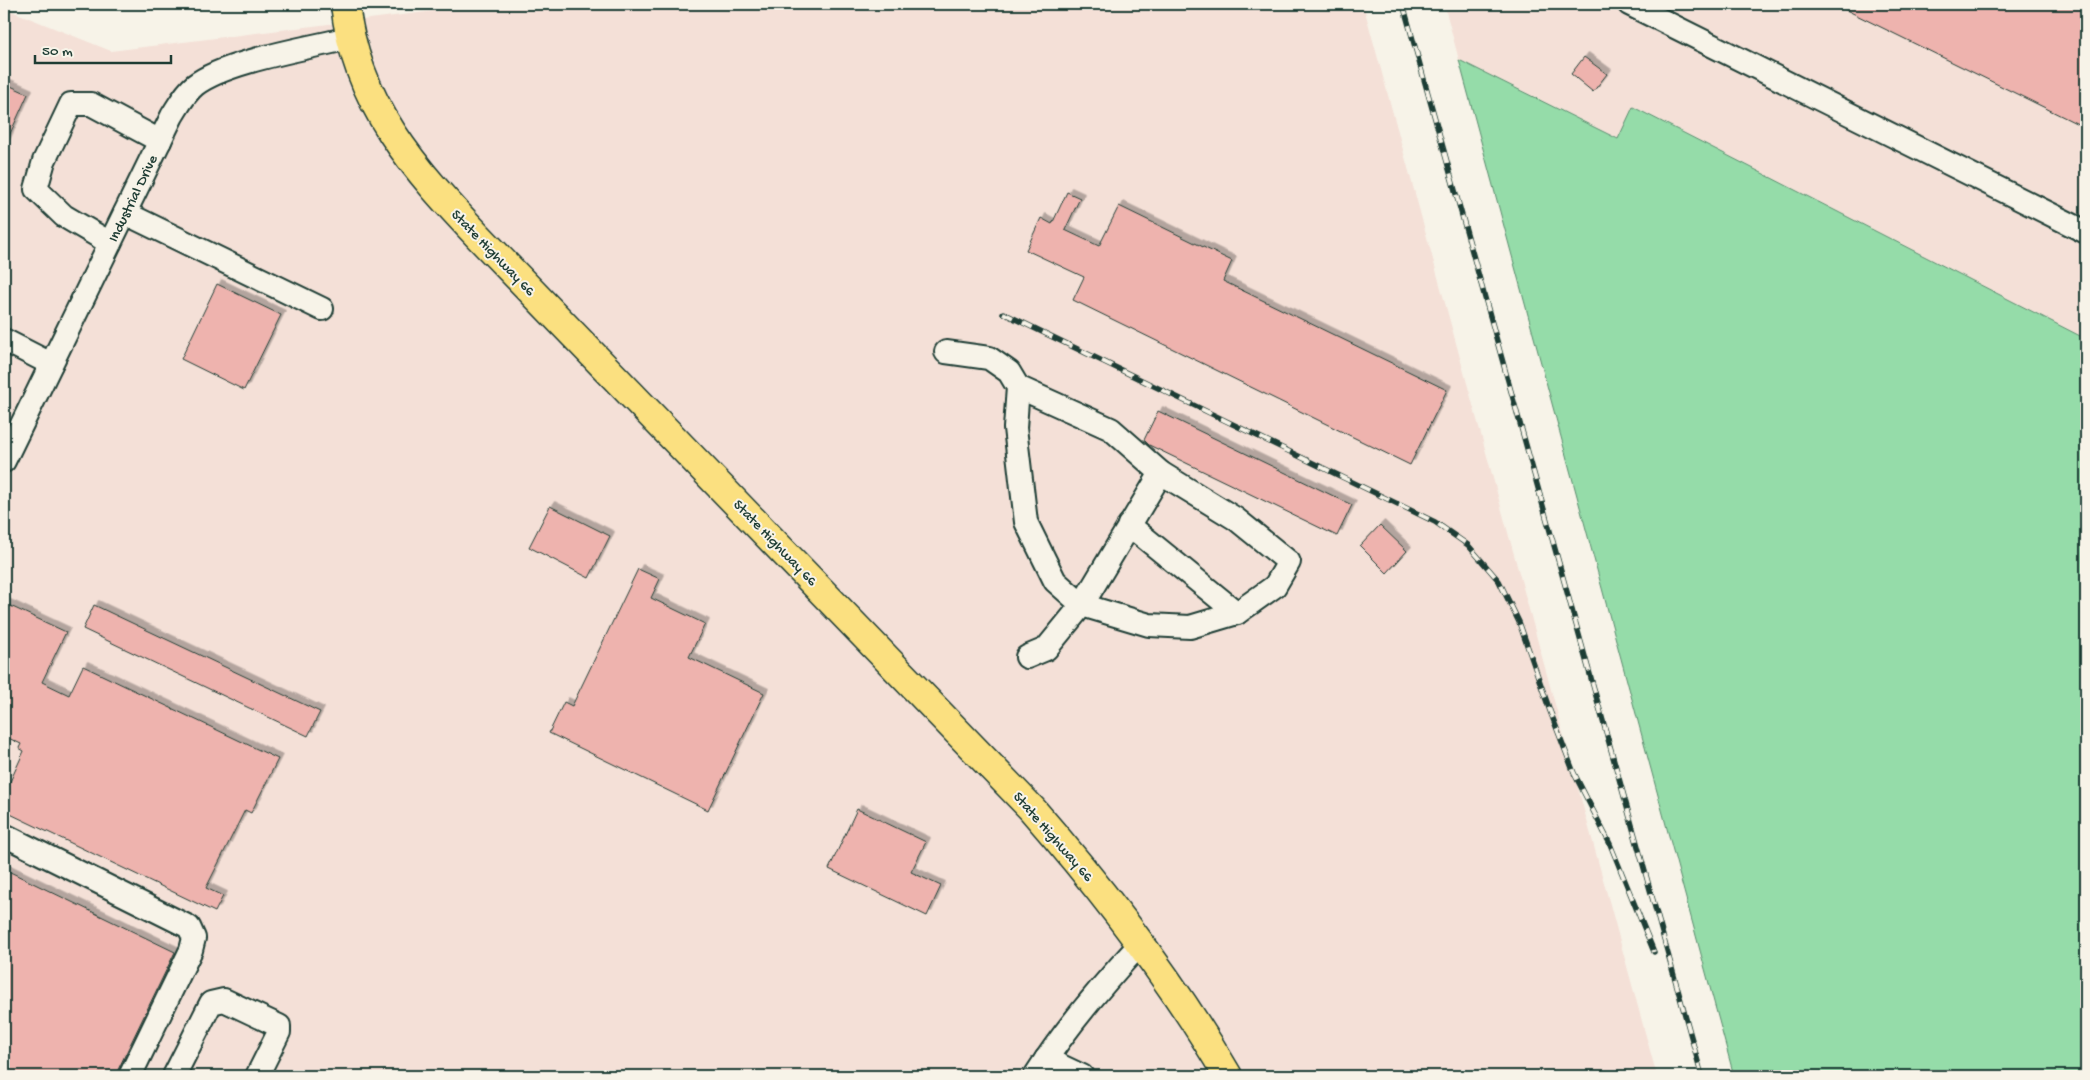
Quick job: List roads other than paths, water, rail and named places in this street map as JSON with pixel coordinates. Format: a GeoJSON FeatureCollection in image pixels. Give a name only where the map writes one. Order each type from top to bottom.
{"type":"FeatureCollection","features":[{"type":"Feature","properties":{"kind":"main road","name":"State Highway 66"},"geometry":{"type":"LineString","coordinates":[[345,4],[349,38],[373,102],[392,136],[446,203],[1032,809],[1080,864],[1141,943],[1228,1076]]}},
{"type":"Feature","properties":{"kind":"street"},"geometry":{"type":"LineString","coordinates":[[1629,4],[2086,232]]}},
{"type":"Feature","properties":{"kind":"street","name":"Industrial Drive"},"geometry":{"type":"LineString","coordinates":[[4,461],[160,141],[183,98],[196,85],[227,68],[349,38]]}},
{"type":"Feature","properties":{"kind":"street"},"geometry":{"type":"LineString","coordinates":[[110,243],[64,216],[36,189],[44,161],[67,112],[71,104],[91,104],[160,141]]}},
{"type":"Feature","properties":{"kind":"street"},"geometry":{"type":"LineString","coordinates":[[125,212],[322,309]]}},
{"type":"Feature","properties":{"kind":"street"},"geometry":{"type":"LineString","coordinates":[[4,340],[51,364]]}},
{"type":"Feature","properties":{"kind":"street"},"geometry":{"type":"LineString","coordinates":[[946,352],[989,358],[1009,372],[1018,387],[1016,428],[1026,522],[1055,581],[1082,605],[1149,624],[1190,627],[1237,613],[1275,586],[1289,562],[1236,519],[1160,472],[1111,429],[1018,387]]}},
{"type":"Feature","properties":{"kind":"street"},"geometry":{"type":"LineString","coordinates":[[1026,657],[1046,649],[1082,605],[1160,472]]}},
{"type":"Feature","properties":{"kind":"street"},"geometry":{"type":"LineString","coordinates":[[1129,525],[1237,613]]}},
{"type":"Feature","properties":{"kind":"street"},"geometry":{"type":"LineString","coordinates":[[4,835],[189,927],[194,938],[191,950],[130,1076]]}},
{"type":"Feature","properties":{"kind":"street"},"geometry":{"type":"LineString","coordinates":[[1082,1076],[1041,1068],[1096,992],[1141,943]]}},
{"type":"Feature","properties":{"kind":"street"},"geometry":{"type":"LineString","coordinates":[[174,1076],[211,1004],[224,1000],[279,1026],[279,1032],[257,1076]]}},
{"type":"Feature","properties":{"kind":"railway"},"geometry":{"type":"LineString","coordinates":[[1403,4],[1702,1076]]}},
{"type":"Feature","properties":{"kind":"railway"},"geometry":{"type":"LineString","coordinates":[[1003,313],[1435,522],[1468,545],[1499,581],[1519,622],[1574,773],[1610,844],[1654,952]]}}]}
